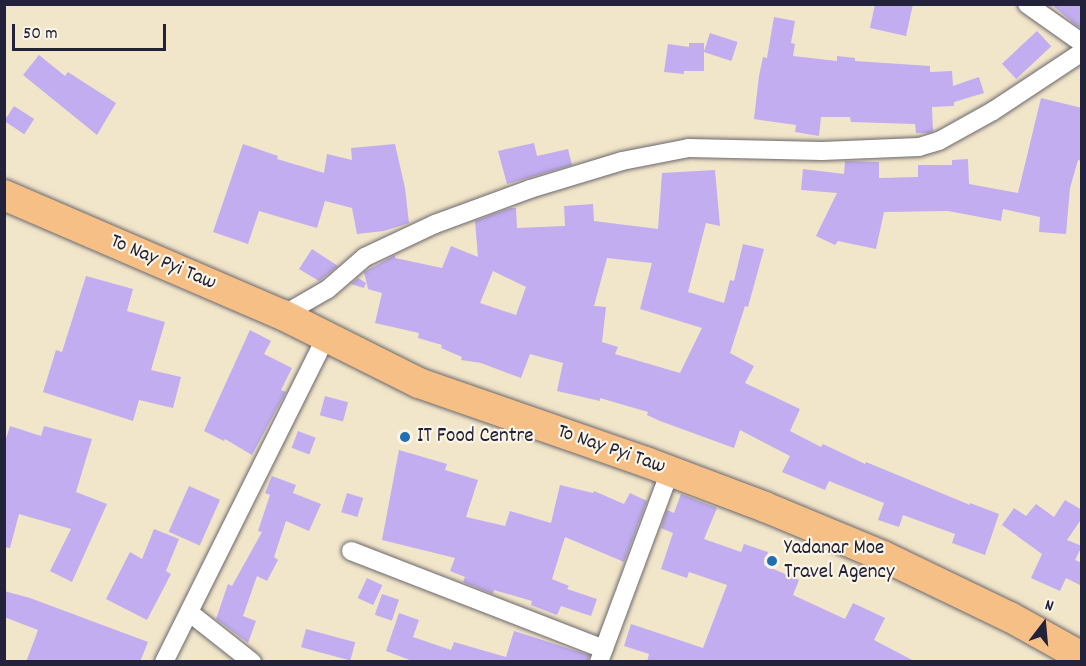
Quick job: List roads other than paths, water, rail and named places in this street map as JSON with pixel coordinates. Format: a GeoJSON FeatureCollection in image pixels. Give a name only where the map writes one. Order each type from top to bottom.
{"type":"FeatureCollection","features":[{"type":"Feature","properties":{"kind":"main road","name":"To Nay Pyi Taw"},"geometry":{"type":"LineString","coordinates":[[4,195],[283,315],[419,383],[670,471],[883,556],[1010,617],[1082,657]]}},
{"type":"Feature","properties":{"kind":"street"},"geometry":{"type":"LineString","coordinates":[[1027,4],[1082,43]]}},
{"type":"Feature","properties":{"kind":"street"},"geometry":{"type":"LineString","coordinates":[[283,315],[328,289],[365,257],[435,224],[530,189],[622,161],[689,148],[822,151],[920,147],[939,141],[993,111],[1082,52]]}},
{"type":"Feature","properties":{"kind":"street"},"geometry":{"type":"LineString","coordinates":[[164,662],[326,337]]}},
{"type":"Feature","properties":{"kind":"street"},"geometry":{"type":"LineString","coordinates":[[351,551],[602,655],[670,471]]}},
{"type":"Feature","properties":{"kind":"street"},"geometry":{"type":"LineString","coordinates":[[190,613],[252,662]]}},
{"type":"Feature","properties":{"kind":"place","name":"IT Food Centre"},"geometry":{"type":"Point","coordinates":[405,437]}},
{"type":"Feature","properties":{"kind":"place","name":"Yadanar Moe Travel Agency"},"geometry":{"type":"Point","coordinates":[772,561]}}]}
